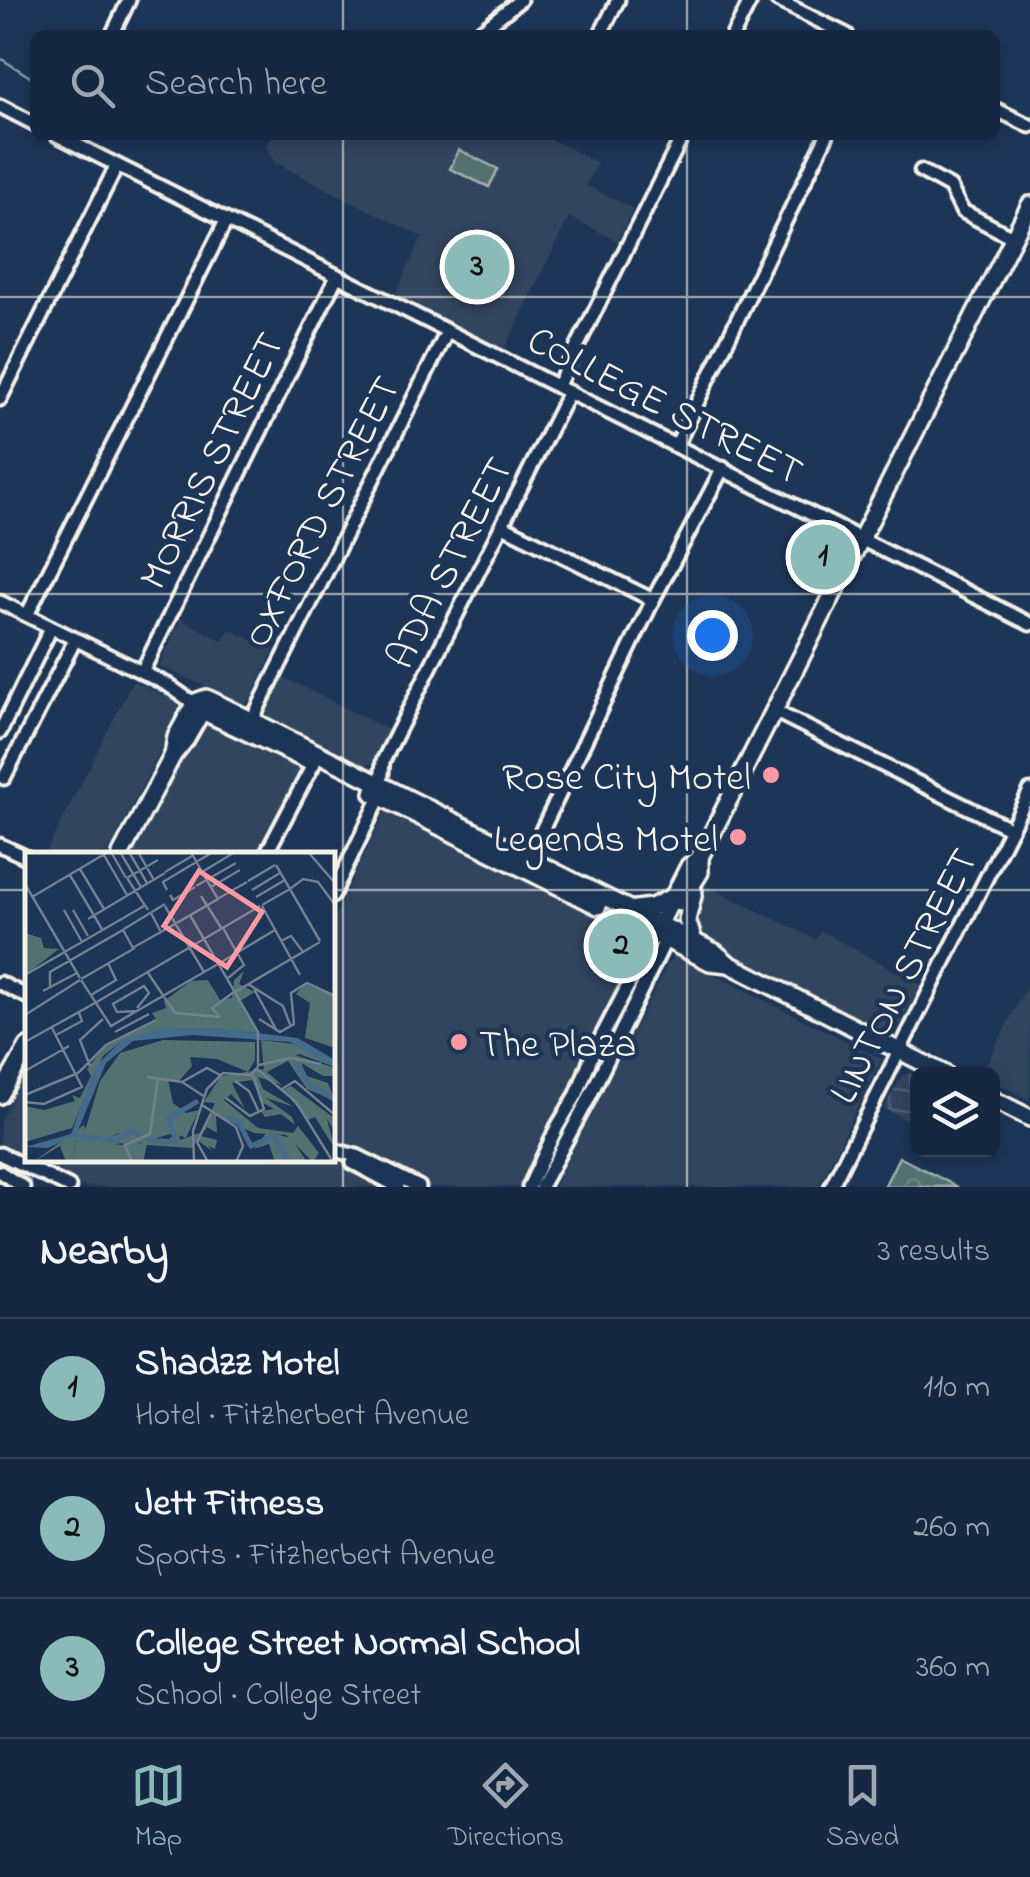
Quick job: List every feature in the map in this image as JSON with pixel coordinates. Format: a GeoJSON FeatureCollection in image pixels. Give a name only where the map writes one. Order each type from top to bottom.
{"type":"FeatureCollection","features":[{"type":"Feature","properties":{"kind":"main road"},"geometry":{"type":"LineString","coordinates":[[662,932],[674,896],[700,856],[1030,204]]}},
{"type":"Feature","properties":{"kind":"main road"},"geometry":{"type":"LineString","coordinates":[[201,704],[252,720],[358,774],[381,792],[662,932],[694,941],[729,964],[931,1067]]}},
{"type":"Feature","properties":{"kind":"main road"},"geometry":{"type":"LineString","coordinates":[[122,852],[172,754],[176,737],[201,704]]}},
{"type":"Feature","properties":{"kind":"main road"},"geometry":{"type":"LineString","coordinates":[[201,704],[314,763],[528,859],[628,910],[710,962],[729,964]]}},
{"type":"Feature","properties":{"kind":"main road"},"geometry":{"type":"LineString","coordinates":[[662,932],[700,872],[700,856]]}},
{"type":"Feature","properties":{"kind":"main road"},"geometry":{"type":"LineString","coordinates":[[694,884],[686,920],[694,941]]}},
{"type":"Feature","properties":{"kind":"main road"},"geometry":{"type":"LineString","coordinates":[[628,910],[652,907],[674,896]]}},
{"type":"Feature","properties":{"kind":"main road"},"geometry":{"type":"LineString","coordinates":[[0,1095],[25,1052]]}},
{"type":"Feature","properties":{"kind":"main road"},"geometry":{"type":"LineString","coordinates":[[1000,1103],[1030,1118]]}},
{"type":"Feature","properties":{"kind":"street"},"geometry":{"type":"LineString","coordinates":[[114,30],[129,0]]}},
{"type":"Feature","properties":{"kind":"street"},"geometry":{"type":"LineString","coordinates":[[482,30],[520,0]]}},
{"type":"Feature","properties":{"kind":"street"},"geometry":{"type":"LineString","coordinates":[[603,30],[618,0]]}},
{"type":"Feature","properties":{"kind":"street"},"geometry":{"type":"LineString","coordinates":[[736,30],[751,0]]}},
{"type":"Feature","properties":{"kind":"street"},"geometry":{"type":"LineString","coordinates":[[777,0],[837,30]]}},
{"type":"Feature","properties":{"kind":"street"},"geometry":{"type":"LineString","coordinates":[[0,106],[30,121]]}},
{"type":"Feature","properties":{"kind":"street"},"geometry":{"type":"LineString","coordinates":[[1000,111],[1030,126]]}},
{"type":"Feature","properties":{"kind":"street","name":"COLLEGE STREET"},"geometry":{"type":"LineString","coordinates":[[67,140],[1030,624]]}},
{"type":"Feature","properties":{"kind":"street","name":"ADA STREET"},"geometry":{"type":"LineString","coordinates":[[381,792],[383,761],[503,526],[563,388],[681,140]]}},
{"type":"Feature","properties":{"kind":"street"},"geometry":{"type":"LineString","coordinates":[[676,446],[824,140]]}},
{"type":"Feature","properties":{"kind":"street"},"geometry":{"type":"LineString","coordinates":[[0,399],[116,167]]}},
{"type":"Feature","properties":{"kind":"street"},"geometry":{"type":"LineString","coordinates":[[921,170],[950,187],[962,211],[1012,236]]}},
{"type":"Feature","properties":{"kind":"street"},"geometry":{"type":"LineString","coordinates":[[26,615],[226,222]]}},
{"type":"Feature","properties":{"kind":"street","name":"MORRIS STREET"},"geometry":{"type":"LineString","coordinates":[[142,672],[336,276]]}},
{"type":"Feature","properties":{"kind":"street","name":"OXFORD STREET"},"geometry":{"type":"LineString","coordinates":[[252,720],[447,332]]}},
{"type":"Feature","properties":{"kind":"street"},"geometry":{"type":"LineString","coordinates":[[528,859],[653,600],[723,468]]}},
{"type":"Feature","properties":{"kind":"street"},"geometry":{"type":"LineString","coordinates":[[503,526],[653,600]]}},
{"type":"Feature","properties":{"kind":"street"},"geometry":{"type":"LineString","coordinates":[[0,602],[201,704]]}},
{"type":"Feature","properties":{"kind":"street"},"geometry":{"type":"LineString","coordinates":[[0,732],[51,628]]}},
{"type":"Feature","properties":{"kind":"street"},"geometry":{"type":"LineString","coordinates":[[4,778],[75,640]]}},
{"type":"Feature","properties":{"kind":"street"},"geometry":{"type":"LineString","coordinates":[[774,711],[1011,830]]}},
{"type":"Feature","properties":{"kind":"street"},"geometry":{"type":"LineString","coordinates":[[358,774],[373,770],[383,761]]}},
{"type":"Feature","properties":{"kind":"street"},"geometry":{"type":"LineString","coordinates":[[267,852],[314,763]]}},
{"type":"Feature","properties":{"kind":"street"},"geometry":{"type":"LineString","coordinates":[[335,889],[381,792]]}},
{"type":"Feature","properties":{"kind":"street","name":"LINTON STREET"},"geometry":{"type":"LineString","coordinates":[[832,1187],[1030,792]]}},
{"type":"Feature","properties":{"kind":"street"},"geometry":{"type":"LineString","coordinates":[[0,845],[25,857]]}},
{"type":"Feature","properties":{"kind":"street"},"geometry":{"type":"LineString","coordinates":[[530,1187],[587,1069],[662,932]]}},
{"type":"Feature","properties":{"kind":"street"},"geometry":{"type":"LineString","coordinates":[[541,1187],[600,1076],[662,932]]}},
{"type":"Feature","properties":{"kind":"street"},"geometry":{"type":"LineString","coordinates":[[0,983],[25,996]]}},
{"type":"Feature","properties":{"kind":"street"},"geometry":{"type":"LineString","coordinates":[[587,1069],[600,1076]]}},
{"type":"Feature","properties":{"kind":"street"},"geometry":{"type":"LineString","coordinates":[[335,1150],[357,1156],[401,1185],[419,1187]]}},
{"type":"Feature","properties":{"kind":"street"},"geometry":{"type":"LineString","coordinates":[[0,1154],[69,1187]]}},
{"type":"Feature","properties":{"kind":"street"},"geometry":{"type":"LineString","coordinates":[[0,1172],[23,1187]]}},
{"type":"Feature","properties":{"kind":"shaded area"},"geometry":{"type":"Polygon","coordinates":[[[270,140],[553,140],[597,163],[586,185],[633,209],[618,241],[569,217],[504,350],[394,297],[422,237],[274,162],[265,145],[270,140]]]}},
{"type":"Feature","properties":{"kind":"shaded area"},"geometry":{"type":"Polygon","coordinates":[[[181,619],[223,641],[229,629],[274,650],[245,704],[159,666],[181,619]]]}},
{"type":"Feature","properties":{"kind":"shaded area"},"geometry":{"type":"Polygon","coordinates":[[[281,676],[389,730],[375,761],[361,768],[261,715],[281,676]]]}},
{"type":"Feature","properties":{"kind":"shaded area"},"geometry":{"type":"Polygon","coordinates":[[[133,681],[178,702],[179,713],[109,852],[46,852],[133,681]]]}},
{"type":"Feature","properties":{"kind":"shaded area"},"geometry":{"type":"Polygon","coordinates":[[[210,719],[307,766],[263,852],[135,852],[198,729],[210,719]]]}},
{"type":"Feature","properties":{"kind":"shaded area"},"geometry":{"type":"Polygon","coordinates":[[[388,806],[644,936],[524,1187],[429,1187],[335,1140],[335,916],[388,806]]]}},
{"type":"Feature","properties":{"kind":"shaded area"},"geometry":{"type":"Polygon","coordinates":[[[705,885],[816,939],[821,931],[921,985],[898,1029],[888,1033],[703,938],[692,910],[705,885]]]}},
{"type":"Feature","properties":{"kind":"shaded area"},"geometry":{"type":"Polygon","coordinates":[[[673,954],[882,1059],[818,1187],[554,1187],[673,954]]]}},
{"type":"Feature","properties":{"kind":"shaded area"},"geometry":{"type":"Polygon","coordinates":[[[1030,980],[1030,1100],[1000,1085],[1000,1067],[985,1067],[1030,980]]]}},
{"type":"Feature","properties":{"kind":"shaded area"},"geometry":{"type":"Polygon","coordinates":[[[25,1072],[25,1156],[0,1144],[0,1122],[25,1072]]]}},
{"type":"Feature","properties":{"kind":"shaded area"},"geometry":{"type":"Polygon","coordinates":[[[910,1073],[910,1122],[884,1108],[902,1075],[910,1073]]]}},
{"type":"Feature","properties":{"kind":"shaded area"},"geometry":{"type":"Polygon","coordinates":[[[335,1160],[383,1184],[381,1187],[84,1187],[35,1162],[335,1160]]]}},
{"type":"Feature","properties":{"kind":"green space"},"geometry":{"type":"Polygon","coordinates":[[[459,150],[498,169],[489,187],[450,169],[459,150]]]}},
{"type":"Feature","properties":{"kind":"green space"},"geometry":{"type":"Polygon","coordinates":[[[899,1157],[958,1187],[884,1187],[899,1157]]]}},
{"type":"Feature","properties":{"kind":"waterway"},"geometry":{"type":"LineString","coordinates":[[0,58],[30,77]]}},
{"type":"Feature","properties":{"kind":"place","name":"College Street Normal School"},"geometry":{"type":"Point","coordinates":[477,267]}},
{"type":"Feature","properties":{"kind":"place","name":"Shadzz Motel"},"geometry":{"type":"Point","coordinates":[823,557]}},
{"type":"Feature","properties":{"kind":"place","name":"Rose City Motel"},"geometry":{"type":"Point","coordinates":[771,775]}},
{"type":"Feature","properties":{"kind":"place","name":"Legends Motel"},"geometry":{"type":"Point","coordinates":[738,837]}},
{"type":"Feature","properties":{"kind":"place","name":"Jett Fitness"},"geometry":{"type":"Point","coordinates":[621,946]}},
{"type":"Feature","properties":{"kind":"place","name":"The Plaza"},"geometry":{"type":"Point","coordinates":[459,1042]}}]}
